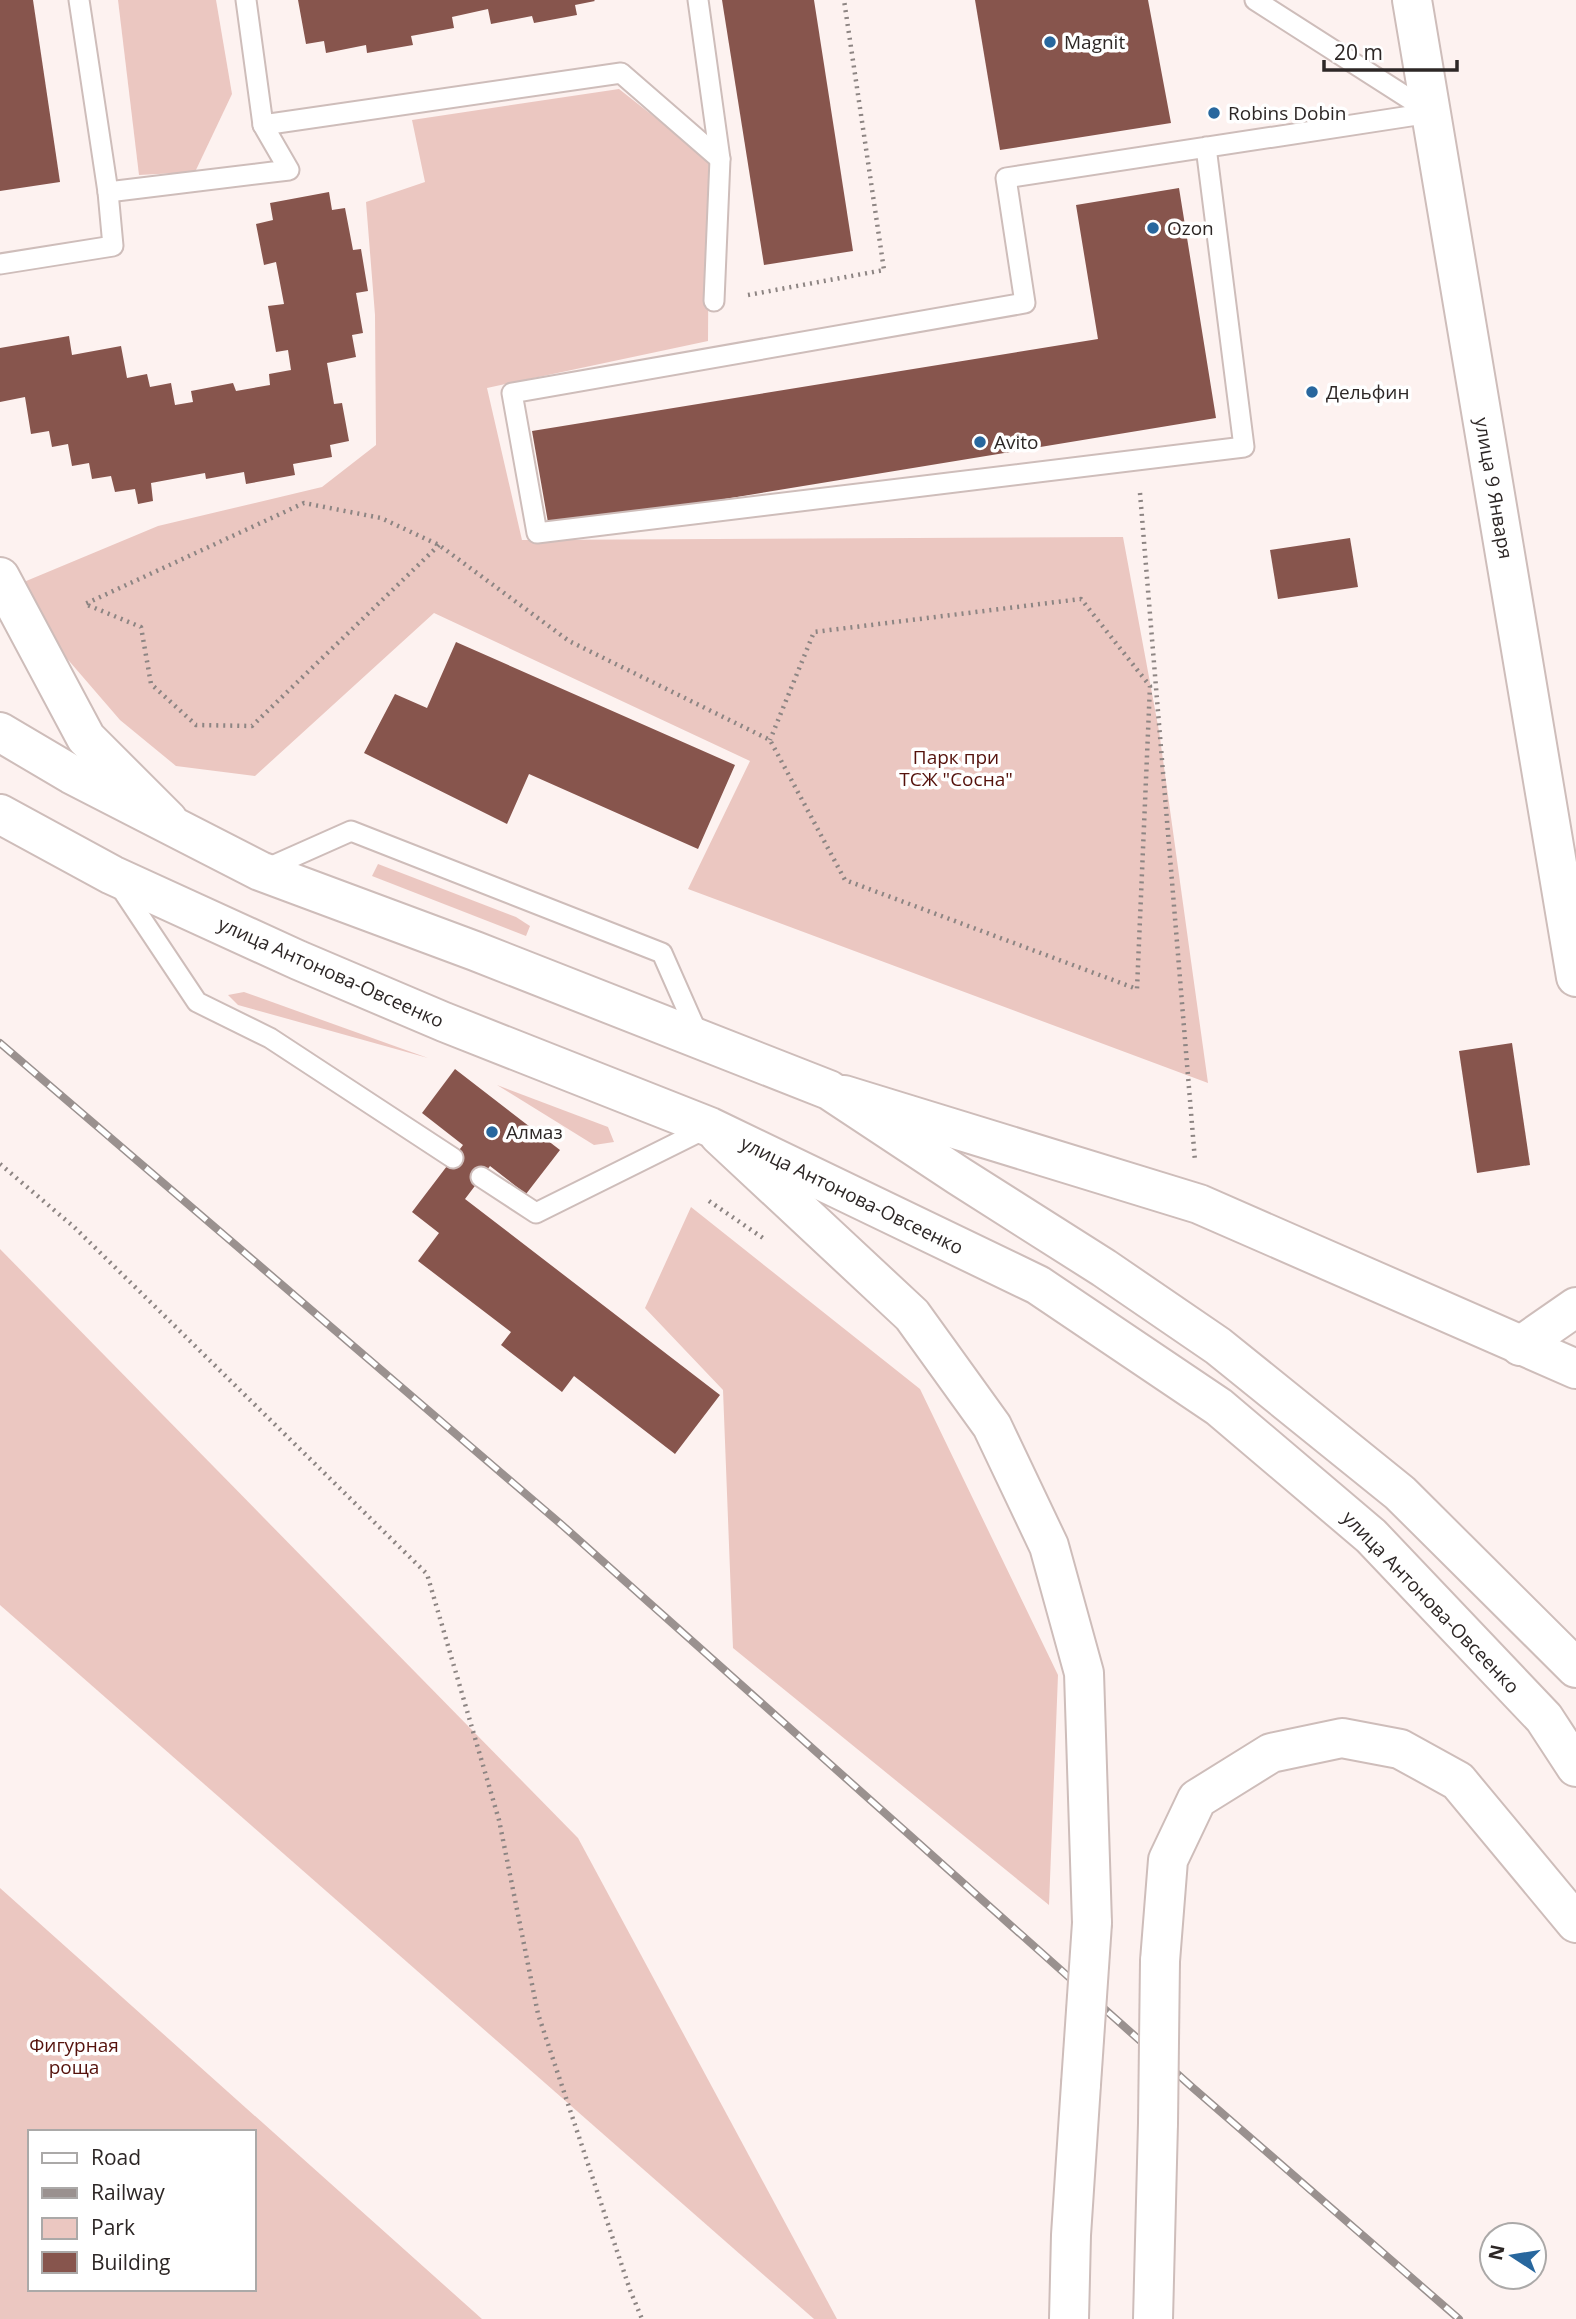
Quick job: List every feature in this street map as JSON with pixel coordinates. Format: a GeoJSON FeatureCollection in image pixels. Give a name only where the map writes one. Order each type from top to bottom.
{"type":"FeatureCollection","features":[{"type":"Feature","properties":{"kind":"main road","name":"улица 9 Января"},"geometry":{"type":"LineString","coordinates":[[1412,0],[1573,932],[1576,977]]}},
{"type":"Feature","properties":{"kind":"main road"},"geometry":{"type":"LineString","coordinates":[[0,577],[86,738],[180,831]]}},
{"type":"Feature","properties":{"kind":"main road"},"geometry":{"type":"LineString","coordinates":[[0,732],[71,774],[260,871],[475,951],[828,1090],[1199,1204],[1576,1369]]}},
{"type":"Feature","properties":{"kind":"main road","name":"улица Антонова-Овсеенко"},"geometry":{"type":"LineString","coordinates":[[0,814],[112,875],[298,960],[444,1022],[710,1127],[1038,1285],[1219,1407],[1371,1536],[1544,1718],[1576,1767]]}},
{"type":"Feature","properties":{"kind":"main road"},"geometry":{"type":"LineString","coordinates":[[828,1090],[959,1177],[1104,1268],[1218,1346],[1400,1493],[1576,1668]]}},
{"type":"Feature","properties":{"kind":"main road"},"geometry":{"type":"LineString","coordinates":[[710,1127],[912,1315],[992,1426],[1049,1546],[1084,1673],[1092,1923],[1071,2235],[1069,2319]]}},
{"type":"Feature","properties":{"kind":"main road"},"geometry":{"type":"LineString","coordinates":[[1520,1346],[1576,1307]]}},
{"type":"Feature","properties":{"kind":"main road"},"geometry":{"type":"LineString","coordinates":[[1153,2319],[1160,1961],[1168,1860],[1197,1799],[1271,1753],[1342,1738],[1400,1749],[1458,1781],[1576,1923]]}},
{"type":"Feature","properties":{"kind":"lane"},"geometry":{"type":"LineString","coordinates":[[0,264],[113,246],[108,192],[79,0]]}},
{"type":"Feature","properties":{"kind":"lane"},"geometry":{"type":"LineString","coordinates":[[108,192],[289,170],[263,125],[246,0]]}},
{"type":"Feature","properties":{"kind":"lane"},"geometry":{"type":"LineString","coordinates":[[698,0],[720,159],[714,301]]}},
{"type":"Feature","properties":{"kind":"lane"},"geometry":{"type":"LineString","coordinates":[[1255,0],[1430,113]]}},
{"type":"Feature","properties":{"kind":"lane"},"geometry":{"type":"LineString","coordinates":[[263,125],[621,73],[720,159]]}},
{"type":"Feature","properties":{"kind":"lane"},"geometry":{"type":"LineString","coordinates":[[1206,148],[1244,447],[537,533],[513,393],[1024,303],[1006,178],[1430,113]]}},
{"type":"Feature","properties":{"kind":"lane"},"geometry":{"type":"LineString","coordinates":[[260,871],[351,831],[662,953],[701,1040]]}},
{"type":"Feature","properties":{"kind":"lane"},"geometry":{"type":"LineString","coordinates":[[112,875],[197,1002],[270,1038],[453,1158]]}},
{"type":"Feature","properties":{"kind":"lane"},"geometry":{"type":"LineString","coordinates":[[481,1177],[536,1213],[710,1127]]}},
{"type":"Feature","properties":{"kind":"path"},"geometry":{"type":"LineString","coordinates":[[714,301],[884,270],[844,0]]}},
{"type":"Feature","properties":{"kind":"path"},"geometry":{"type":"LineString","coordinates":[[1137,460],[1199,1204]]}},
{"type":"Feature","properties":{"kind":"path"},"geometry":{"type":"LineString","coordinates":[[439,545],[252,726],[196,725],[151,684],[141,627],[85,604],[304,503],[381,518],[439,545],[569,641],[770,740],[845,880],[1136,989],[1150,686],[1081,599],[814,632],[770,740]]}},
{"type":"Feature","properties":{"kind":"path"},"geometry":{"type":"LineString","coordinates":[[0,1164],[74,1227],[427,1574],[499,1820],[538,2014],[642,2319]]}},
{"type":"Feature","properties":{"kind":"path"},"geometry":{"type":"LineString","coordinates":[[709,1201],[765,1239]]}},
{"type":"Feature","properties":{"kind":"green space"},"geometry":{"type":"Polygon","coordinates":[[[118,0],[216,0],[232,94],[195,172],[139,175],[118,0]]]}},
{"type":"Feature","properties":{"kind":"green space","name":"Парк при ТСЖ \"Сосна\""},"geometry":{"type":"Polygon","coordinates":[[[619,89],[709,160],[708,341],[487,388],[522,540],[1123,537],[1159,731],[1208,1083],[688,889],[750,761],[434,613],[255,776],[176,766],[120,720],[7,589],[158,526],[322,487],[376,445],[375,315],[366,202],[425,182],[412,120],[619,89]]]}},
{"type":"Feature","properties":{"kind":"green space"},"geometry":{"type":"Polygon","coordinates":[[[378,864],[516,917],[530,926],[526,936],[372,876],[378,864]]]}},
{"type":"Feature","properties":{"kind":"green space"},"geometry":{"type":"Polygon","coordinates":[[[244,992],[428,1058],[238,1005],[228,995],[244,992]]]}},
{"type":"Feature","properties":{"kind":"green space"},"geometry":{"type":"Polygon","coordinates":[[[497,1085],[608,1127],[614,1142],[594,1145],[497,1085]]]}},
{"type":"Feature","properties":{"kind":"green space"},"geometry":{"type":"Polygon","coordinates":[[[691,1207],[920,1389],[1058,1675],[1049,1905],[733,1648],[723,1390],[645,1308],[691,1207]]]}},
{"type":"Feature","properties":{"kind":"green space"},"geometry":{"type":"Polygon","coordinates":[[[0,1249],[578,1838],[837,2319],[814,2319],[0,1605],[0,1249]]]}},
{"type":"Feature","properties":{"kind":"green space","name":"Фигурная роща"},"geometry":{"type":"Polygon","coordinates":[[[0,1888],[482,2319],[0,2319],[0,1888]]]}},
{"type":"Feature","properties":{"kind":"building"},"geometry":{"type":"Polygon","coordinates":[[[0,0],[33,0],[60,182],[0,191],[0,0]]]}},
{"type":"Feature","properties":{"kind":"building"},"geometry":{"type":"Polygon","coordinates":[[[298,0],[595,1],[575,5],[577,15],[534,23],[532,16],[491,24],[488,9],[452,17],[454,28],[411,36],[413,45],[367,53],[366,45],[326,53],[324,41],[306,44],[298,0]]]}},
{"type":"Feature","properties":{"kind":"building"},"geometry":{"type":"Polygon","coordinates":[[[722,0],[814,0],[853,251],[764,265],[722,0]]]}},
{"type":"Feature","properties":{"kind":"building"},"geometry":{"type":"Polygon","coordinates":[[[975,0],[1148,0],[1171,123],[1000,150],[975,0]]]}},
{"type":"Feature","properties":{"kind":"building"},"geometry":{"type":"Polygon","coordinates":[[[1179,188],[1216,418],[549,528],[532,431],[1098,339],[1076,205],[1179,188]]]}},
{"type":"Feature","properties":{"kind":"building"},"geometry":{"type":"Polygon","coordinates":[[[329,192],[332,210],[345,208],[353,250],[361,249],[368,291],[356,293],[363,333],[352,335],[356,357],[327,363],[334,404],[342,403],[349,441],[330,445],[332,457],[293,464],[295,475],[246,484],[244,472],[206,479],[205,473],[151,483],[153,501],[138,504],[135,489],[115,492],[111,476],[92,479],[89,463],[72,466],[68,444],[52,447],[49,431],[31,434],[25,397],[0,402],[0,348],[69,336],[72,355],[121,346],[127,378],[147,374],[150,387],[171,383],[175,405],[193,402],[191,391],[233,383],[236,391],[270,385],[269,374],[291,370],[288,350],[276,352],[268,306],[284,304],[276,262],[264,265],[256,224],[273,220],[270,203],[329,192]]]}},
{"type":"Feature","properties":{"kind":"building"},"geometry":{"type":"Polygon","coordinates":[[[1350,538],[1358,587],[1278,599],[1270,550],[1350,538]]]}},
{"type":"Feature","properties":{"kind":"building"},"geometry":{"type":"Polygon","coordinates":[[[456,642],[735,765],[698,849],[529,774],[507,824],[364,753],[395,694],[427,708],[456,642]]]}},
{"type":"Feature","properties":{"kind":"building"},"geometry":{"type":"Polygon","coordinates":[[[1512,1043],[1530,1165],[1477,1173],[1459,1051],[1512,1043]]]}},
{"type":"Feature","properties":{"kind":"building"},"geometry":{"type":"Polygon","coordinates":[[[455,1069],[560,1150],[526,1194],[490,1166],[465,1199],[720,1395],[675,1454],[574,1376],[562,1392],[501,1345],[511,1332],[418,1261],[439,1233],[412,1212],[463,1145],[422,1113],[455,1069]]]}},
{"type":"Feature","properties":{"kind":"railway"},"geometry":{"type":"LineString","coordinates":[[0,1043],[562,1525],[1192,2087],[1459,2319]]}},
{"type":"Feature","properties":{"kind":"place","name":"Magnit"},"geometry":{"type":"Point","coordinates":[1050,42]}},
{"type":"Feature","properties":{"kind":"place","name":"Robins Dobin"},"geometry":{"type":"Point","coordinates":[1214,113]}},
{"type":"Feature","properties":{"kind":"place","name":"Ozon"},"geometry":{"type":"Point","coordinates":[1153,228]}},
{"type":"Feature","properties":{"kind":"place","name":"Дельфин"},"geometry":{"type":"Point","coordinates":[1312,392]}},
{"type":"Feature","properties":{"kind":"place","name":"Avito"},"geometry":{"type":"Point","coordinates":[980,442]}},
{"type":"Feature","properties":{"kind":"place","name":"Алмаз"},"geometry":{"type":"Point","coordinates":[492,1132]}}]}
